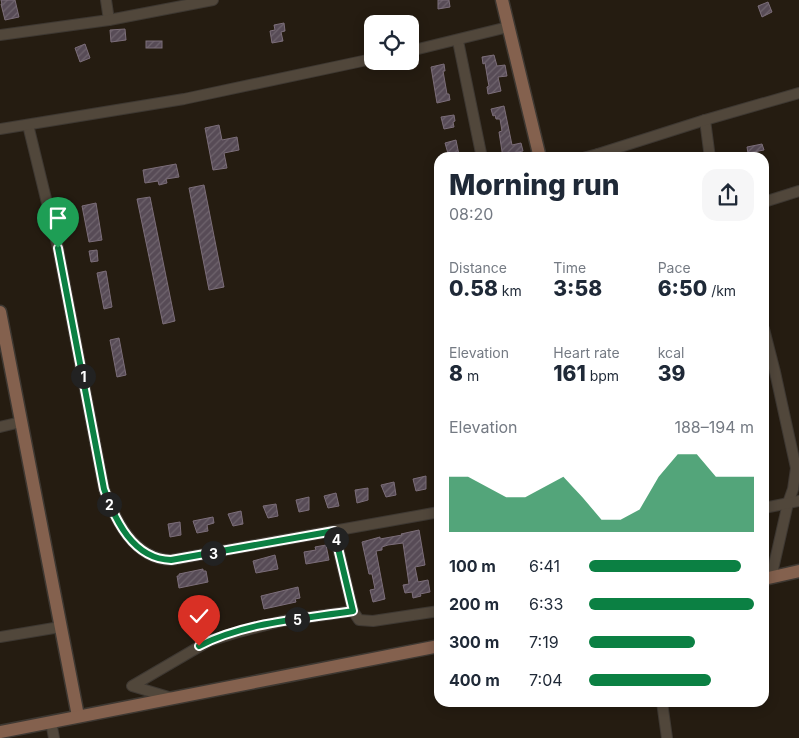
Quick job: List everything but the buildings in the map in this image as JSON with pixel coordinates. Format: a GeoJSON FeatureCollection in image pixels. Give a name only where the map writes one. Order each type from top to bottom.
{"type":"FeatureCollection","features":[{"type":"Feature","properties":{"kind":"street"},"geometry":{"type":"LineString","coordinates":[[106,0],[110,20]]}},
{"type":"Feature","properties":{"kind":"street"},"geometry":{"type":"LineString","coordinates":[[0,35],[110,20],[213,0]]}},
{"type":"Feature","properties":{"kind":"street"},"geometry":{"type":"LineString","coordinates":[[502,0],[539,152]]}},
{"type":"Feature","properties":{"kind":"street"},"geometry":{"type":"LineString","coordinates":[[419,49],[508,28]]}},
{"type":"Feature","properties":{"kind":"street"},"geometry":{"type":"LineString","coordinates":[[458,41],[481,152]]}},
{"type":"Feature","properties":{"kind":"street"},"geometry":{"type":"LineString","coordinates":[[0,129],[184,98],[364,61]]}},
{"type":"Feature","properties":{"kind":"street"},"geometry":{"type":"LineString","coordinates":[[613,152],[705,120],[799,93]]}},
{"type":"Feature","properties":{"kind":"street"},"geometry":{"type":"LineString","coordinates":[[705,120],[709,152]]}},
{"type":"Feature","properties":{"kind":"street"},"geometry":{"type":"LineString","coordinates":[[28,125],[58,248],[104,489],[112,511],[122,529],[150,555],[159,560],[171,560],[434,514]]}},
{"type":"Feature","properties":{"kind":"street"},"geometry":{"type":"LineString","coordinates":[[769,200],[799,191]]}},
{"type":"Feature","properties":{"kind":"street"},"geometry":{"type":"LineString","coordinates":[[0,312],[78,716]]}},
{"type":"Feature","properties":{"kind":"street"},"geometry":{"type":"LineString","coordinates":[[769,349],[796,468],[793,489],[769,571]]}},
{"type":"Feature","properties":{"kind":"street"},"geometry":{"type":"LineString","coordinates":[[0,427],[21,422]]}},
{"type":"Feature","properties":{"kind":"street"},"geometry":{"type":"LineString","coordinates":[[769,507],[799,501]]}},
{"type":"Feature","properties":{"kind":"street"},"geometry":{"type":"LineString","coordinates":[[334,531],[353,611],[359,620],[367,622],[434,612]]}},
{"type":"Feature","properties":{"kind":"street"},"geometry":{"type":"LineString","coordinates":[[769,578],[799,572]]}},
{"type":"Feature","properties":{"kind":"street"},"geometry":{"type":"LineString","coordinates":[[173,699],[132,686],[209,641],[282,621],[353,611]]}},
{"type":"Feature","properties":{"kind":"street"},"geometry":{"type":"LineString","coordinates":[[0,636],[60,627]]}},
{"type":"Feature","properties":{"kind":"street"},"geometry":{"type":"LineString","coordinates":[[0,732],[434,647]]}},
{"type":"Feature","properties":{"kind":"street"},"geometry":{"type":"LineString","coordinates":[[663,707],[667,738]]}},
{"type":"Feature","properties":{"kind":"street"},"geometry":{"type":"LineString","coordinates":[[51,722],[54,738]]}},
{"type":"Feature","properties":{"kind":"route"},"geometry":{"type":"LineString","coordinates":[[58,248],[104,489],[112,511],[122,529],[130,538],[159,560],[171,560],[334,531],[353,611],[282,621],[235,633],[199,646]]}}]}
